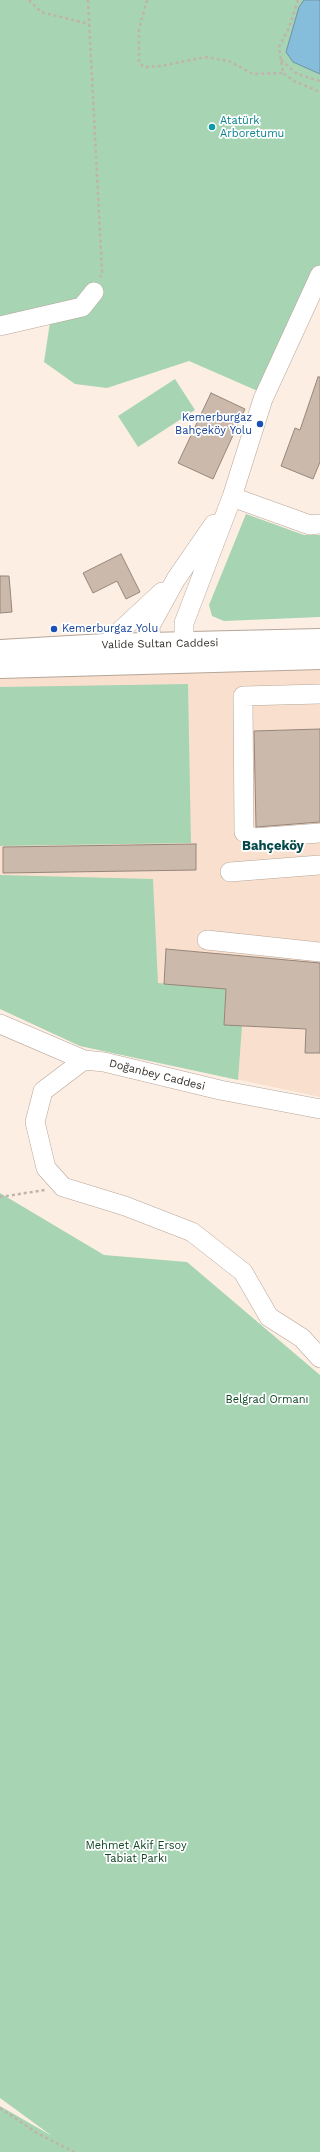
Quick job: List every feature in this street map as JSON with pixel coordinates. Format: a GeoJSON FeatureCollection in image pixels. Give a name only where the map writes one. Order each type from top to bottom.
{"type":"FeatureCollection","features":[{"type":"Feature","properties":{"kind":"main road","name":"Valide Sultan Caddesi"},"geometry":{"type":"LineString","coordinates":[[0,651],[105,645],[320,640]]}},
{"type":"Feature","properties":{"kind":"main road","name":"Valide Sultan Caddesi"},"geometry":{"type":"LineString","coordinates":[[0,667],[320,658]]}},
{"type":"Feature","properties":{"kind":"street"},"geometry":{"type":"LineString","coordinates":[[184,644],[184,623],[232,497],[263,399],[320,275]]}},
{"type":"Feature","properties":{"kind":"street"},"geometry":{"type":"LineString","coordinates":[[0,326],[82,307],[94,292]]}},
{"type":"Feature","properties":{"kind":"street"},"geometry":{"type":"LineString","coordinates":[[232,497],[310,525],[320,524]]}},
{"type":"Feature","properties":{"kind":"street"},"geometry":{"type":"LineString","coordinates":[[162,662],[151,644],[150,626],[176,579],[232,497]]}},
{"type":"Feature","properties":{"kind":"street"},"geometry":{"type":"LineString","coordinates":[[105,645],[176,579]]}},
{"type":"Feature","properties":{"kind":"street"},"geometry":{"type":"LineString","coordinates":[[320,694],[243,696],[243,704],[244,832],[253,838],[320,833]]}},
{"type":"Feature","properties":{"kind":"street"},"geometry":{"type":"LineString","coordinates":[[230,872],[320,865]]}},
{"type":"Feature","properties":{"kind":"street"},"geometry":{"type":"LineString","coordinates":[[207,940],[320,952]]}},
{"type":"Feature","properties":{"kind":"street","name":"Doğanbey Caddesi"},"geometry":{"type":"LineString","coordinates":[[0,1024],[84,1060],[104,1062],[220,1090],[320,1109]]}},
{"type":"Feature","properties":{"kind":"street"},"geometry":{"type":"LineString","coordinates":[[84,1060],[43,1091],[35,1122],[46,1168],[63,1187],[125,1206],[192,1232],[243,1272],[269,1317],[302,1338],[320,1358]]}},
{"type":"Feature","properties":{"kind":"path"},"geometry":{"type":"LineString","coordinates":[[29,0],[41,12],[89,24]]}},
{"type":"Feature","properties":{"kind":"path"},"geometry":{"type":"LineString","coordinates":[[88,0],[102,272],[94,292]]}},
{"type":"Feature","properties":{"kind":"path"},"geometry":{"type":"LineString","coordinates":[[147,0],[139,29],[138,62],[144,67],[161,66],[206,56],[229,61],[253,74],[283,73],[294,81],[320,92]]}},
{"type":"Feature","properties":{"kind":"path"},"geometry":{"type":"LineString","coordinates":[[283,73],[279,47],[289,28],[292,14],[298,0]]}},
{"type":"Feature","properties":{"kind":"path"},"geometry":{"type":"LineString","coordinates":[[281,60],[297,74],[320,81]]}},
{"type":"Feature","properties":{"kind":"path"},"geometry":{"type":"LineString","coordinates":[[0,1197],[63,1187]]}},
{"type":"Feature","properties":{"kind":"path"},"geometry":{"type":"LineString","coordinates":[[0,2108],[37,2133],[74,2152]]}},
{"type":"Feature","properties":{"kind":"shaded area"},"geometry":{"type":"Polygon","coordinates":[[[320,668],[320,1097],[80,1046],[0,1009],[0,679],[320,668]]]}},
{"type":"Feature","properties":{"kind":"green space","name":"Atatürk Arboretumu"},"geometry":{"type":"Polygon","coordinates":[[[0,0],[320,0],[320,271],[313,267],[260,392],[189,361],[107,388],[75,384],[44,362],[52,309],[0,325],[0,0]]]}},
{"type":"Feature","properties":{"kind":"green space"},"geometry":{"type":"Polygon","coordinates":[[[175,379],[195,410],[138,447],[118,416],[175,379]]]}},
{"type":"Feature","properties":{"kind":"green space"},"geometry":{"type":"Polygon","coordinates":[[[246,514],[304,535],[320,535],[320,617],[224,621],[212,616],[209,605],[246,514]]]}},
{"type":"Feature","properties":{"kind":"green space"},"geometry":{"type":"Polygon","coordinates":[[[188,684],[191,843],[0,846],[0,687],[188,684]]]}},
{"type":"Feature","properties":{"kind":"green space"},"geometry":{"type":"Polygon","coordinates":[[[0,875],[153,879],[158,983],[226,989],[224,1024],[242,1026],[238,1080],[80,1046],[0,1009],[0,875]]]}},
{"type":"Feature","properties":{"kind":"green space","name":"Mehmet Akif Ersoy Tabiat Parkı"},"geometry":{"type":"Polygon","coordinates":[[[0,1193],[104,1255],[187,1262],[320,1375],[320,2152],[0,2152],[0,2106],[52,2136],[0,2098],[0,1193]]]}},
{"type":"Feature","properties":{"kind":"water"},"geometry":{"type":"Polygon","coordinates":[[[304,0],[320,0],[320,74],[293,62],[286,52],[299,7],[304,0]]]}},
{"type":"Feature","properties":{"kind":"building"},"geometry":{"type":"Polygon","coordinates":[[[318,377],[320,377],[320,462],[313,479],[281,466],[295,428],[300,430],[318,377]]]}},
{"type":"Feature","properties":{"kind":"building"},"geometry":{"type":"Polygon","coordinates":[[[211,393],[245,409],[213,479],[178,463],[211,393]]]}},
{"type":"Feature","properties":{"kind":"building"},"geometry":{"type":"Polygon","coordinates":[[[121,554],[140,592],[126,599],[117,581],[93,593],[83,573],[121,554]]]}},
{"type":"Feature","properties":{"kind":"building"},"geometry":{"type":"Polygon","coordinates":[[[0,576],[9,576],[12,612],[0,613],[0,576]]]}},
{"type":"Feature","properties":{"kind":"building"},"geometry":{"type":"Polygon","coordinates":[[[320,729],[320,822],[256,827],[254,731],[320,729]]]}},
{"type":"Feature","properties":{"kind":"building"},"geometry":{"type":"Polygon","coordinates":[[[196,844],[196,870],[3,873],[3,847],[196,844]]]}},
{"type":"Feature","properties":{"kind":"building"},"geometry":{"type":"Polygon","coordinates":[[[166,949],[320,963],[320,1053],[305,1053],[306,1029],[224,1025],[226,989],[164,984],[166,949]]]}},
{"type":"Feature","properties":{"kind":"place","name":"Atatürk Arboretumu"},"geometry":{"type":"Point","coordinates":[212,127]}},
{"type":"Feature","properties":{"kind":"place","name":"Kemerburgaz Bahçeköy Yolu"},"geometry":{"type":"Point","coordinates":[260,424]}},
{"type":"Feature","properties":{"kind":"place","name":"Kemerburgaz Yolu"},"geometry":{"type":"Point","coordinates":[54,629]}},
{"type":"Feature","properties":{"kind":"district","name":"Bahçeköy"},"geometry":{"type":"Point","coordinates":[273,846]}},
{"type":"Feature","properties":{"kind":"park label","name":"Belgrad Ormanı"},"geometry":{"type":"Point","coordinates":[267,1400]}}]}
